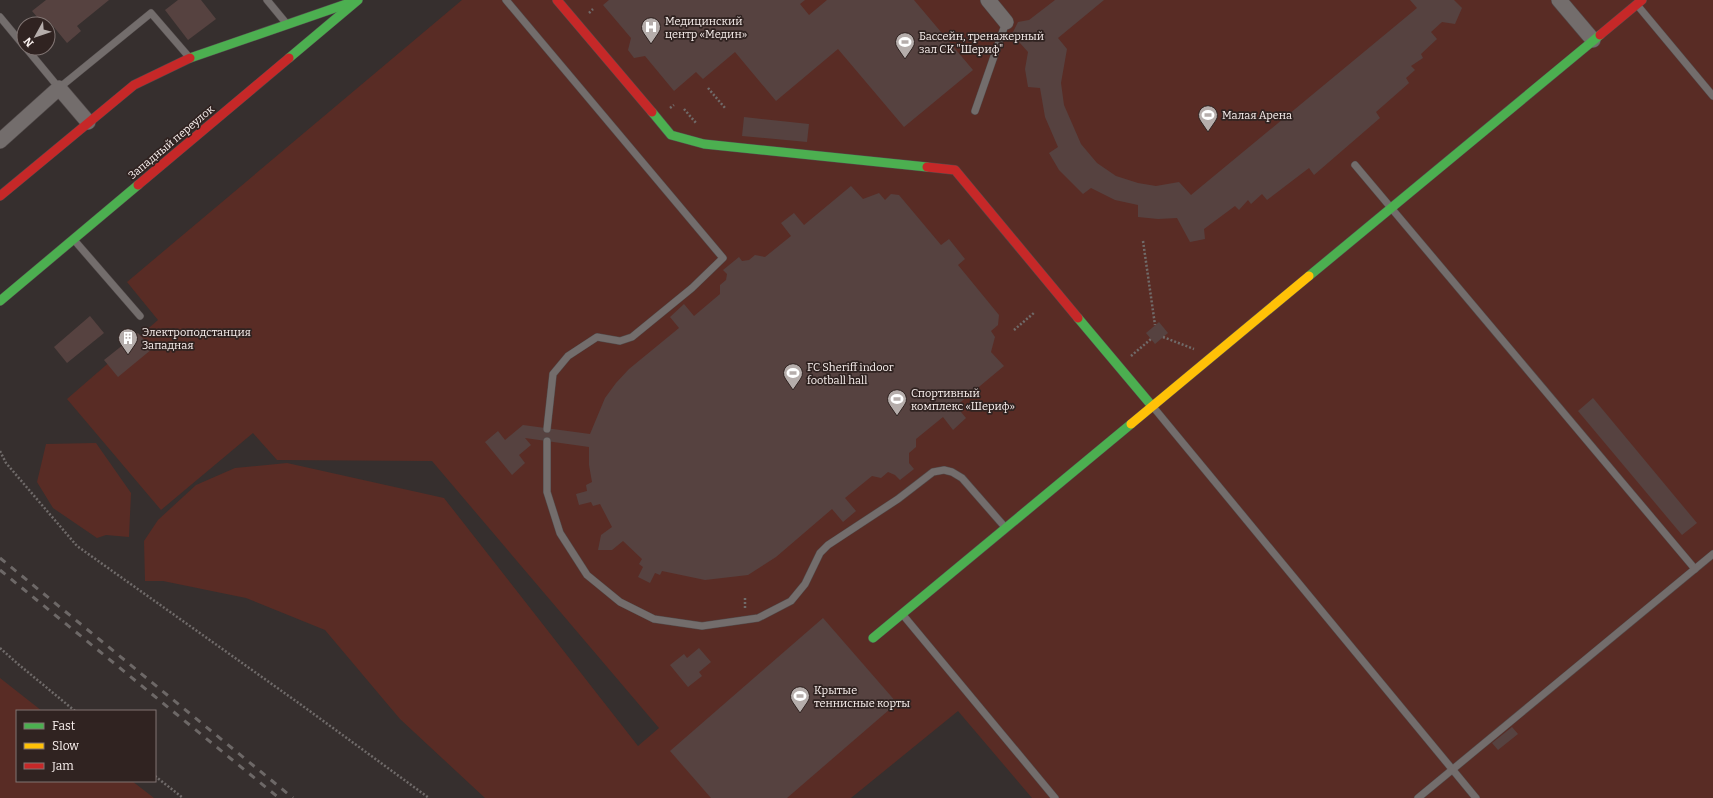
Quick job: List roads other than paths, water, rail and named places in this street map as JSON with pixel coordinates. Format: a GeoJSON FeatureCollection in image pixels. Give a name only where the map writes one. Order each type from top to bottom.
{"type":"FeatureCollection","features":[{"type":"Feature","properties":{"kind":"street"},"geometry":{"type":"LineString","coordinates":[[0,196],[134,85],[190,58],[358,0]]}},
{"type":"Feature","properties":{"kind":"street","name":"Западный переулок"},"geometry":{"type":"LineString","coordinates":[[0,302],[358,0]]}},
{"type":"Feature","properties":{"kind":"street"},"geometry":{"type":"LineString","coordinates":[[557,0],[671,135],[704,144],[955,170],[1152,406]]}},
{"type":"Feature","properties":{"kind":"street"},"geometry":{"type":"LineString","coordinates":[[988,0],[1006,22]]}},
{"type":"Feature","properties":{"kind":"street"},"geometry":{"type":"LineString","coordinates":[[1559,0],[1593,40]]}},
{"type":"Feature","properties":{"kind":"street"},"geometry":{"type":"LineString","coordinates":[[873,638],[1639,2]]}},
{"type":"Feature","properties":{"kind":"street"},"geometry":{"type":"LineString","coordinates":[[0,141],[60,88],[88,122]]}},
{"type":"Feature","properties":{"kind":"lane"},"geometry":{"type":"LineString","coordinates":[[266,0],[287,24]]}},
{"type":"Feature","properties":{"kind":"lane"},"geometry":{"type":"LineString","coordinates":[[506,0],[723,258],[692,288],[632,337],[620,341],[597,337],[568,356],[553,374],[546,428]]}},
{"type":"Feature","properties":{"kind":"lane"},"geometry":{"type":"LineString","coordinates":[[1639,2],[1713,96]]}},
{"type":"Feature","properties":{"kind":"lane"},"geometry":{"type":"LineString","coordinates":[[33,56],[60,88],[152,13],[190,58]]}},
{"type":"Feature","properties":{"kind":"lane"},"geometry":{"type":"LineString","coordinates":[[0,17],[16,36]]}},
{"type":"Feature","properties":{"kind":"lane"},"geometry":{"type":"LineString","coordinates":[[975,111],[1006,22]]}},
{"type":"Feature","properties":{"kind":"lane"},"geometry":{"type":"LineString","coordinates":[[1355,165],[1695,569]]}},
{"type":"Feature","properties":{"kind":"lane"},"geometry":{"type":"LineString","coordinates":[[73,240],[140,316]]}},
{"type":"Feature","properties":{"kind":"lane"},"geometry":{"type":"LineString","coordinates":[[1152,406],[1476,798]]}},
{"type":"Feature","properties":{"kind":"lane"},"geometry":{"type":"LineString","coordinates":[[547,441],[547,492],[560,533],[587,575],[620,602],[654,619],[702,626],[758,618],[791,601],[805,584],[820,553],[828,545],[898,498],[933,472],[944,470],[952,472],[962,478],[1006,528]]}},
{"type":"Feature","properties":{"kind":"lane"},"geometry":{"type":"LineString","coordinates":[[1418,798],[1713,554]]}},
{"type":"Feature","properties":{"kind":"lane"},"geometry":{"type":"LineString","coordinates":[[902,614],[1055,798]]}},
{"type":"Feature","properties":{"kind":"railway"},"geometry":{"type":"LineString","coordinates":[[0,558],[293,798]]}},
{"type":"Feature","properties":{"kind":"railway"},"geometry":{"type":"LineString","coordinates":[[0,570],[279,798]]}},
{"type":"Feature","properties":{"kind":"place","name":"Медицинский центр «Медин»"},"geometry":{"type":"Point","coordinates":[651,44]}},
{"type":"Feature","properties":{"kind":"place","name":"Бассейн, тренажерный зал СК \"Шериф\""},"geometry":{"type":"Point","coordinates":[905,59]}},
{"type":"Feature","properties":{"kind":"place","name":"Малая Арена"},"geometry":{"type":"Point","coordinates":[1208,132]}},
{"type":"Feature","properties":{"kind":"place","name":"Электроподстанция Западная"},"geometry":{"type":"Point","coordinates":[128,355]}},
{"type":"Feature","properties":{"kind":"place","name":"FC Sheriff indoor football hall"},"geometry":{"type":"Point","coordinates":[793,390]}},
{"type":"Feature","properties":{"kind":"place","name":"Спортивный комплекс «Шериф»"},"geometry":{"type":"Point","coordinates":[897,416]}},
{"type":"Feature","properties":{"kind":"place","name":"Крытые теннисные корты"},"geometry":{"type":"Point","coordinates":[800,713]}}]}
